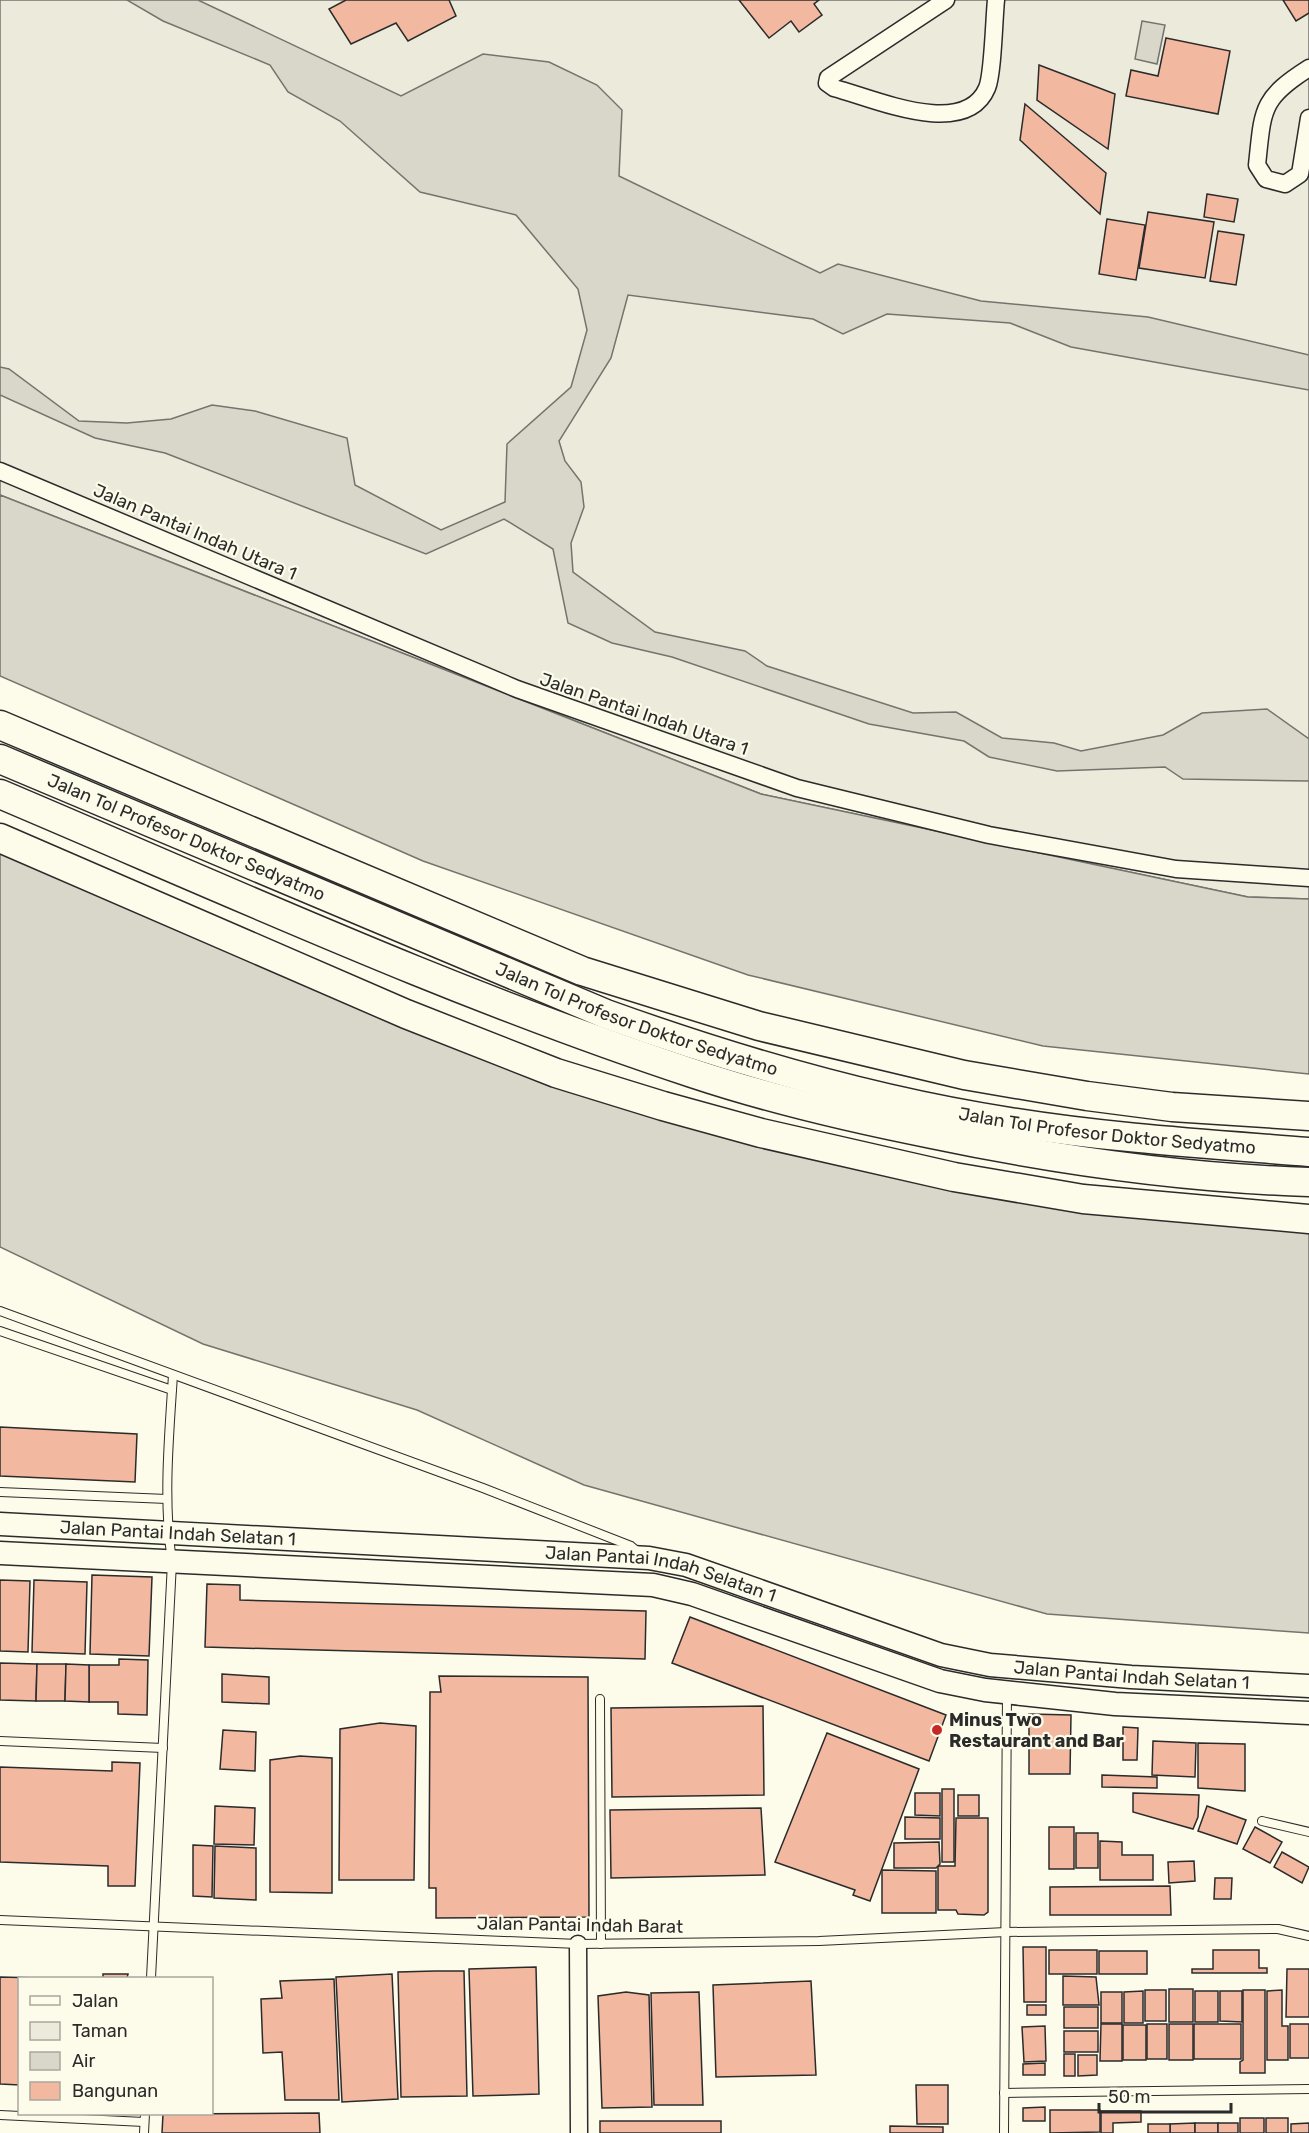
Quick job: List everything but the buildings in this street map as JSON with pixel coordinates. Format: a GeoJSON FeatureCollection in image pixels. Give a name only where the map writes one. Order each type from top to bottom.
{"type":"FeatureCollection","features":[{"type":"Feature","properties":{"kind":"highway","name":"Jalan Tol Profesor Doktor Sedyatmo"},"geometry":{"type":"LineString","coordinates":[[0,725],[582,971],[759,1026],[964,1075],[1087,1096],[1172,1107],[1309,1116]]}},
{"type":"Feature","properties":{"kind":"highway","name":"Jalan Tol Profesor Doktor Sedyatmo"},"geometry":{"type":"LineString","coordinates":[[0,759],[606,1014],[693,1045],[890,1099],[1008,1122],[1116,1137],[1309,1152]]}},
{"type":"Feature","properties":{"kind":"highway","name":"Jalan Tol Profesor Doktor Sedyatmo"},"geometry":{"type":"LineString","coordinates":[[0,794],[496,1004],[716,1081],[797,1104],[1017,1152],[1136,1168],[1309,1182]]}},
{"type":"Feature","properties":{"kind":"highway"},"geometry":{"type":"LineString","coordinates":[[0,838],[406,1014],[556,1073],[663,1106],[761,1133],[966,1179],[1083,1199],[1309,1219]]}},
{"type":"Feature","properties":{"kind":"street"},"geometry":{"type":"LineString","coordinates":[[946,0],[828,78],[827,83],[834,88],[925,113],[951,115],[971,108],[987,87],[996,0]]}},
{"type":"Feature","properties":{"kind":"street"},"geometry":{"type":"LineString","coordinates":[[1309,68],[1283,84],[1263,111],[1257,165],[1266,179],[1285,184],[1300,174],[1309,118]]}},
{"type":"Feature","properties":{"kind":"street","name":"Jalan Pantai Indah Utara 1"},"geometry":{"type":"LineString","coordinates":[[0,471],[517,689],[797,788],[989,835],[1176,869],[1309,878]]}},
{"type":"Feature","properties":{"kind":"street","name":"Jalan Pantai Indah Selatan 1"},"geometry":{"type":"LineString","coordinates":[[0,1524],[640,1558],[686,1565],[941,1655],[1011,1667],[1131,1677],[1309,1686]]}},
{"type":"Feature","properties":{"kind":"street","name":"Jalan Pantai Indah Selatan 1"},"geometry":{"type":"LineString","coordinates":[[0,1553],[653,1586],[692,1594],[940,1681],[1007,1692],[1115,1704],[1309,1713]]}},
{"type":"Feature","properties":{"kind":"street"},"geometry":{"type":"LineString","coordinates":[[1007,1692],[1011,1667]]}},
{"type":"Feature","properties":{"kind":"street"},"geometry":{"type":"LineString","coordinates":[[578,1944],[579,2133]]}},
{"type":"Feature","properties":{"kind":"lane"},"geometry":{"type":"LineString","coordinates":[[0,1311],[483,1488],[631,1546],[640,1558]]}},
{"type":"Feature","properties":{"kind":"lane"},"geometry":{"type":"LineString","coordinates":[[0,1331],[172,1390]]}},
{"type":"Feature","properties":{"kind":"lane"},"geometry":{"type":"LineString","coordinates":[[152,1977],[172,1562],[167,1499],[172,1375]]}},
{"type":"Feature","properties":{"kind":"lane"},"geometry":{"type":"LineString","coordinates":[[0,1492],[167,1499]]}},
{"type":"Feature","properties":{"kind":"lane"},"geometry":{"type":"LineString","coordinates":[[1004,2133],[1007,1692]]}},
{"type":"Feature","properties":{"kind":"lane"},"geometry":{"type":"LineString","coordinates":[[600,1699],[601,1944]]}},
{"type":"Feature","properties":{"kind":"lane"},"geometry":{"type":"LineString","coordinates":[[0,1741],[163,1748]]}},
{"type":"Feature","properties":{"kind":"lane"},"geometry":{"type":"LineString","coordinates":[[1263,1821],[1309,1832]]}},
{"type":"Feature","properties":{"kind":"lane","name":"Jalan Pantai Indah Barat"},"geometry":{"type":"LineString","coordinates":[[0,1920],[578,1944],[819,1941],[1006,1932],[1278,1929],[1309,1936]]}},
{"type":"Feature","properties":{"kind":"lane"},"geometry":{"type":"LineString","coordinates":[[1004,2092],[1309,2089]]}},
{"type":"Feature","properties":{"kind":"lane"},"geometry":{"type":"LineString","coordinates":[[0,2115],[145,2118],[144,2133]]}},
{"type":"Feature","properties":{"kind":"green space"},"geometry":{"type":"Polygon","coordinates":[[[0,0],[1309,0],[1309,899],[1248,897],[761,794],[0,495],[0,0]]]}},
{"type":"Feature","properties":{"kind":"water"},"geometry":{"type":"Polygon","coordinates":[[[127,0],[198,0],[401,96],[483,54],[549,62],[597,85],[622,110],[619,176],[820,273],[838,264],[981,301],[1148,317],[1309,355],[1309,390],[1071,347],[1010,323],[887,314],[843,334],[813,319],[628,295],[611,358],[559,441],[565,461],[581,482],[584,507],[571,543],[573,572],[655,632],[745,651],[767,666],[913,713],[956,712],[1002,738],[1054,743],[1081,751],[1163,735],[1202,713],[1267,709],[1309,739],[1309,781],[1183,779],[1165,767],[1057,771],[989,757],[964,741],[869,724],[672,657],[612,643],[568,623],[553,549],[504,519],[426,554],[165,453],[95,438],[0,395],[0,367],[9,369],[79,421],[127,423],[171,419],[212,405],[255,411],[347,438],[355,485],[441,530],[505,502],[507,444],[571,387],[587,330],[578,289],[516,215],[420,192],[340,121],[288,92],[270,65],[163,21],[127,0]]]}},
{"type":"Feature","properties":{"kind":"water"},"geometry":{"type":"Polygon","coordinates":[[[1142,21],[1165,25],[1157,64],[1135,59],[1142,21]]]}},
{"type":"Feature","properties":{"kind":"water"},"geometry":{"type":"Polygon","coordinates":[[[0,495],[761,794],[1248,897],[1309,899],[1309,1074],[1043,1046],[748,975],[423,861],[0,676],[0,495]]]}},
{"type":"Feature","properties":{"kind":"water"},"geometry":{"type":"Polygon","coordinates":[[[0,844],[759,1139],[1309,1226],[1309,1633],[1047,1614],[584,1485],[417,1410],[203,1344],[0,1247],[0,844]]]}},
{"type":"Feature","properties":{"kind":"place","name":"Minus Two Restaurant and Bar"},"geometry":{"type":"Point","coordinates":[937,1730]}}]}
